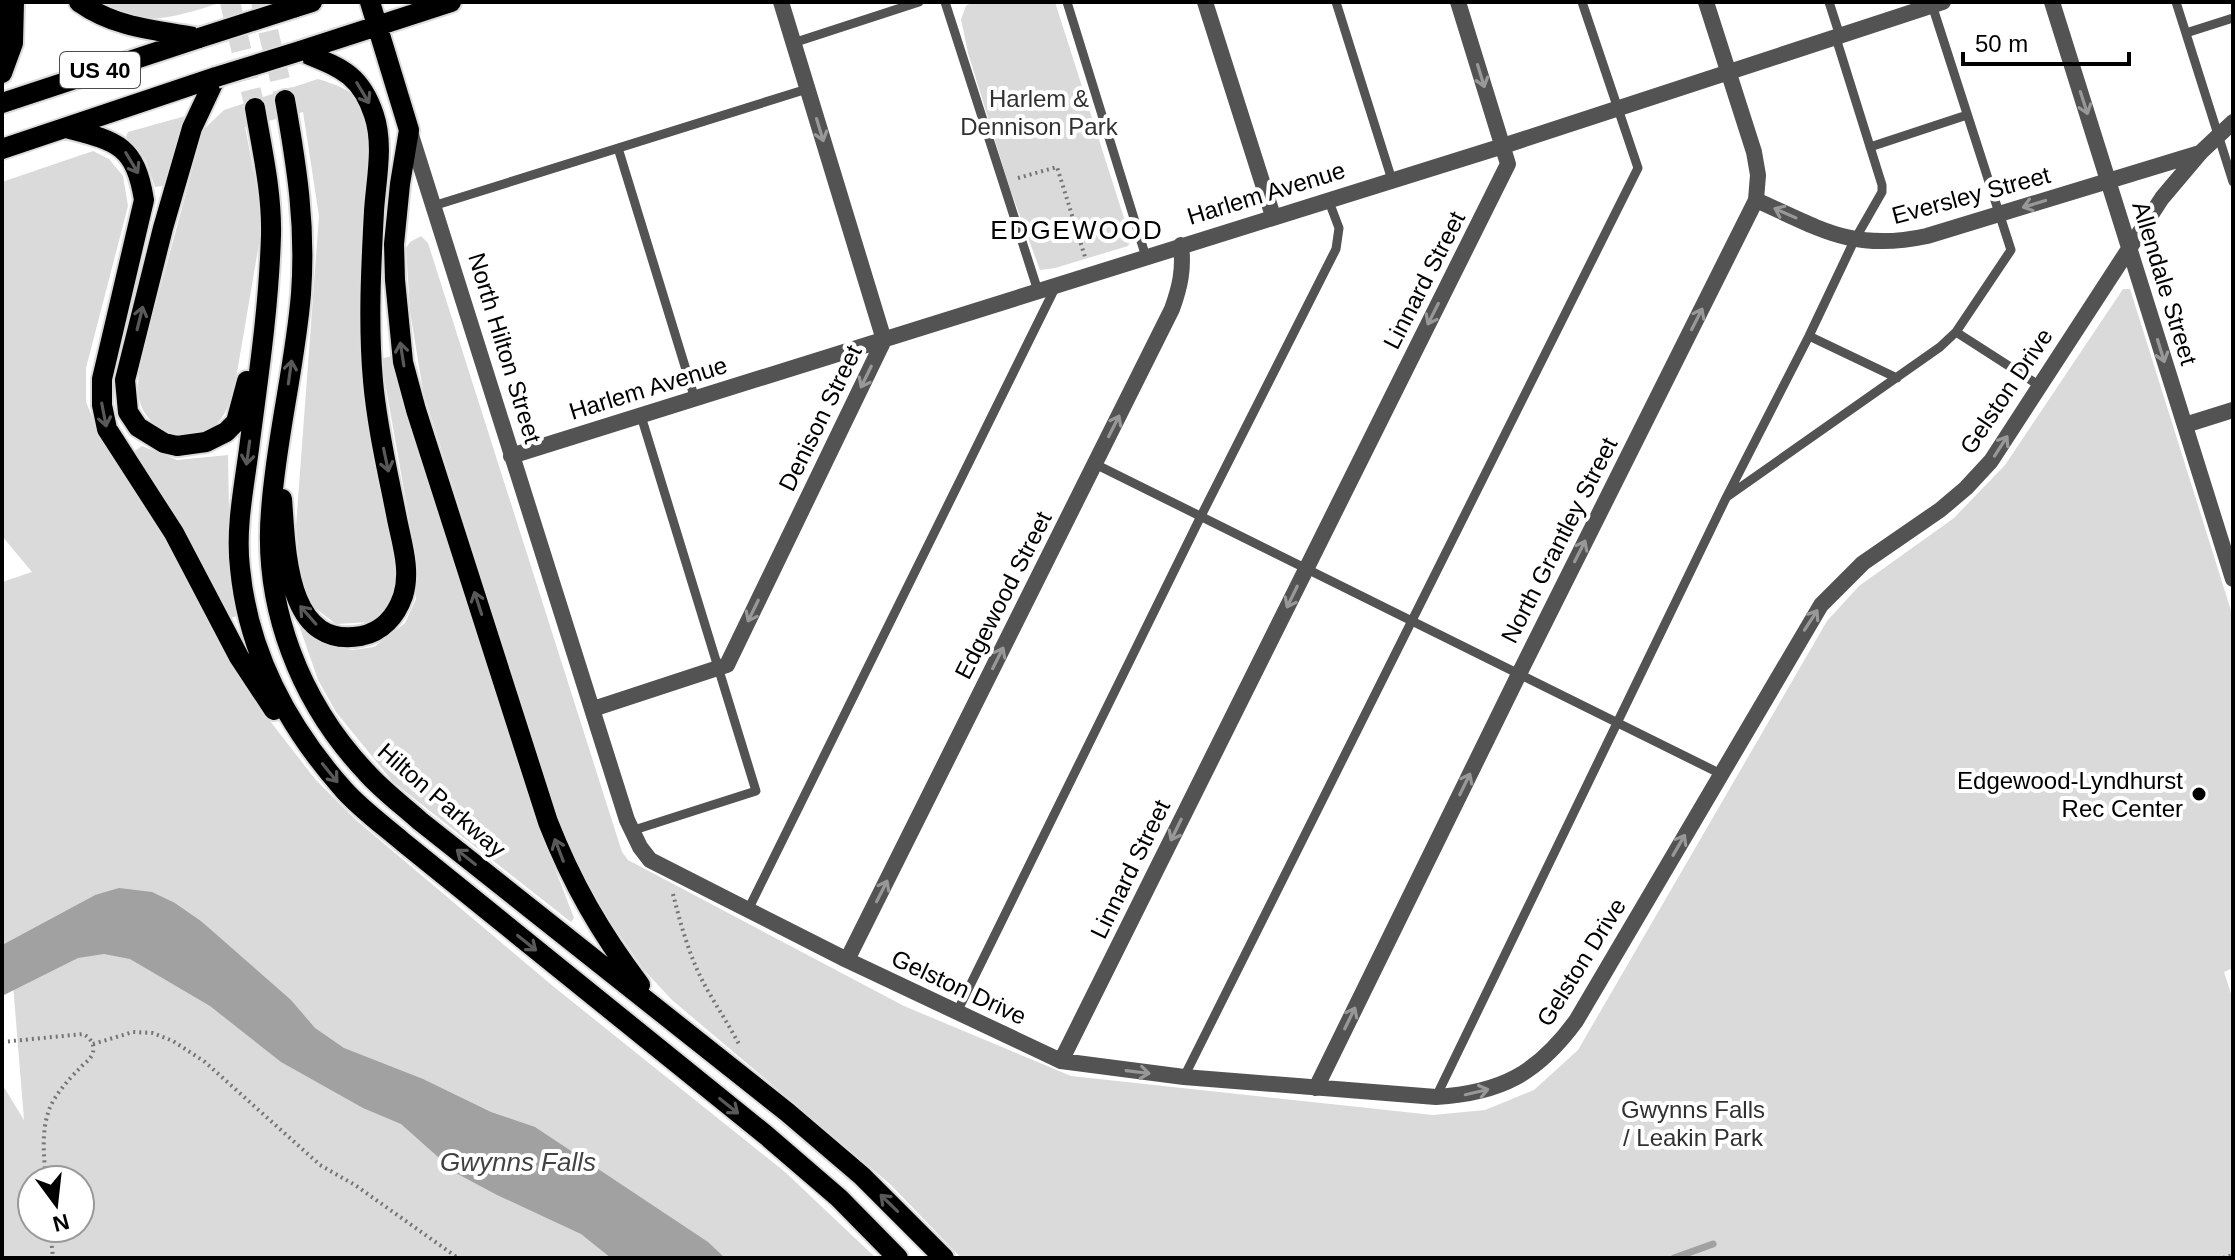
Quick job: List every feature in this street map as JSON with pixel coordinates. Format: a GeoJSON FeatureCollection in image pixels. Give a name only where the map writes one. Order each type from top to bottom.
{"type":"FeatureCollection","features":[{"type":"Feature","properties":{"kind":"main road"},"geometry":{"type":"LineString","coordinates":[[2,73],[13,43],[14,2]]}},
{"type":"Feature","properties":{"kind":"main road"},"geometry":{"type":"LineString","coordinates":[[79,2],[97,15],[126,26],[199,38]]}},
{"type":"Feature","properties":{"kind":"main road","name":"North Hilton Street"},"geometry":{"type":"LineString","coordinates":[[370,2],[409,130]]}},
{"type":"Feature","properties":{"kind":"main road","name":"US 40"},"geometry":{"type":"LineString","coordinates":[[2,149],[451,2]]}},
{"type":"Feature","properties":{"kind":"main road","name":"US 40"},"geometry":{"type":"LineString","coordinates":[[2,103],[303,5]]}},
{"type":"Feature","properties":{"kind":"main road"},"geometry":{"type":"LineString","coordinates":[[278,449],[287,558],[299,605],[310,620],[323,630],[340,636],[374,632],[388,622],[399,608],[406,574],[381,438],[370,344],[370,284],[379,134],[361,86],[348,72],[300,51]]}},
{"type":"Feature","properties":{"kind":"main road"},"geometry":{"type":"LineString","coordinates":[[216,77],[183,154],[129,360],[125,380],[128,412],[138,427],[151,437],[177,446],[206,442],[226,432],[236,422],[264,320]]}},
{"type":"Feature","properties":{"kind":"main road","name":"Hilton Parkway"},"geometry":{"type":"LineString","coordinates":[[285,100],[300,186],[303,231],[301,296],[270,512],[270,566],[275,602],[287,644],[332,731],[367,773],[420,821],[862,1176],[944,1258]]}},
{"type":"Feature","properties":{"kind":"main road"},"geometry":{"type":"LineString","coordinates":[[255,108],[269,187],[271,234],[264,320],[240,506],[239,565],[245,609],[258,652],[279,701],[309,747],[345,792],[767,1136],[839,1198],[898,1258]]}},
{"type":"Feature","properties":{"kind":"main road"},"geometry":{"type":"LineString","coordinates":[[66,128],[109,139],[122,148],[137,170],[144,200],[102,379],[102,405],[107,429],[174,533],[257,686],[283,722],[309,747]]}},
{"type":"Feature","properties":{"kind":"main road"},"geometry":{"type":"LineString","coordinates":[[409,130],[394,244],[403,362],[416,410],[548,822],[565,866],[596,925],[659,1010]]}},
{"type":"Feature","properties":{"kind":"street","name":"Denison Street"},"geometry":{"type":"LineString","coordinates":[[718,668],[727,665],[884,340],[781,2]]}},
{"type":"Feature","properties":{"kind":"street"},"geometry":{"type":"LineString","coordinates":[[1205,2],[1273,216]]}},
{"type":"Feature","properties":{"kind":"street","name":"Linnard Street"},"geometry":{"type":"LineString","coordinates":[[1061,1061],[1508,164],[1458,2]]}},
{"type":"Feature","properties":{"kind":"street","name":"North Grantley Street"},"geometry":{"type":"LineString","coordinates":[[1316,1088],[1756,200],[1758,175],[1754,152],[1706,2]]}},
{"type":"Feature","properties":{"kind":"street","name":"Allendale Street"},"geometry":{"type":"LineString","coordinates":[[2052,2],[2233,579]]}},
{"type":"Feature","properties":{"kind":"street","name":"Harlem Avenue"},"geometry":{"type":"LineString","coordinates":[[511,456],[1503,146],[1935,3]]}},
{"type":"Feature","properties":{"kind":"street","name":"Gelston Drive"},"geometry":{"type":"LineString","coordinates":[[593,709],[631,831],[650,860],[956,1014],[1061,1061],[1184,1077],[1436,1097],[1468,1095],[1495,1088],[1541,1061],[1576,1021],[1821,605],[1863,563],[1940,510],[1991,461],[2162,198],[2200,153],[2233,122]]}},
{"type":"Feature","properties":{"kind":"street","name":"North Hilton Street"},"geometry":{"type":"LineString","coordinates":[[409,130],[593,709]]}},
{"type":"Feature","properties":{"kind":"street","name":"Eversley Street"},"geometry":{"type":"LineString","coordinates":[[1756,200],[1829,233],[1854,241],[1882,243],[1906,240],[1999,214],[2200,153]]}},
{"type":"Feature","properties":{"kind":"street","name":"Edgewood Street"},"geometry":{"type":"LineString","coordinates":[[847,960],[1172,309],[1181,286],[1184,266],[1181,245]]}},
{"type":"Feature","properties":{"kind":"street"},"geometry":{"type":"LineString","coordinates":[[2185,425],[2233,410]]}},
{"type":"Feature","properties":{"kind":"street"},"geometry":{"type":"LineString","coordinates":[[593,709],[718,668]]}},
{"type":"Feature","properties":{"kind":"lane"},"geometry":{"type":"LineString","coordinates":[[793,43],[919,2]]}},
{"type":"Feature","properties":{"kind":"lane"},"geometry":{"type":"LineString","coordinates":[[945,2],[1038,291]]}},
{"type":"Feature","properties":{"kind":"lane"},"geometry":{"type":"LineString","coordinates":[[1067,2],[1146,257]]}},
{"type":"Feature","properties":{"kind":"lane"},"geometry":{"type":"LineString","coordinates":[[1336,2],[1392,180]]}},
{"type":"Feature","properties":{"kind":"lane"},"geometry":{"type":"LineString","coordinates":[[1184,1077],[1638,168],[1582,2]]}},
{"type":"Feature","properties":{"kind":"lane"},"geometry":{"type":"LineString","coordinates":[[1436,1097],[1726,498],[1854,241],[1882,192],[1829,2]]}},
{"type":"Feature","properties":{"kind":"lane"},"geometry":{"type":"LineString","coordinates":[[2176,2],[2233,182]]}},
{"type":"Feature","properties":{"kind":"lane"},"geometry":{"type":"LineString","coordinates":[[1726,498],[1897,378],[1956,332],[2011,250],[1935,3]]}},
{"type":"Feature","properties":{"kind":"lane"},"geometry":{"type":"LineString","coordinates":[[2186,33],[2233,18]]}},
{"type":"Feature","properties":{"kind":"lane"},"geometry":{"type":"LineString","coordinates":[[433,206],[807,89]]}},
{"type":"Feature","properties":{"kind":"lane"},"geometry":{"type":"LineString","coordinates":[[1870,147],[1967,115]]}},
{"type":"Feature","properties":{"kind":"lane"},"geometry":{"type":"LineString","coordinates":[[618,148],[695,399]]}},
{"type":"Feature","properties":{"kind":"lane"},"geometry":{"type":"LineString","coordinates":[[956,1014],[1336,249],[1339,228],[1328,199]]}},
{"type":"Feature","properties":{"kind":"lane"},"geometry":{"type":"LineString","coordinates":[[748,910],[1056,286]]}},
{"type":"Feature","properties":{"kind":"lane"},"geometry":{"type":"LineString","coordinates":[[1956,332],[2040,386]]}},
{"type":"Feature","properties":{"kind":"lane"},"geometry":{"type":"LineString","coordinates":[[1809,336],[1897,378]]}},
{"type":"Feature","properties":{"kind":"lane"},"geometry":{"type":"LineString","coordinates":[[631,831],[756,791],[641,416]]}},
{"type":"Feature","properties":{"kind":"lane"},"geometry":{"type":"LineString","coordinates":[[1095,464],[1721,774]]}},
{"type":"Feature","properties":{"kind":"path"},"geometry":{"type":"LineString","coordinates":[[1008,181],[1057,167],[1086,259]]}},
{"type":"Feature","properties":{"kind":"path"},"geometry":{"type":"LineString","coordinates":[[675,872],[672,888],[690,948],[706,989],[727,1020],[745,1056]]}},
{"type":"Feature","properties":{"kind":"path"},"geometry":{"type":"LineString","coordinates":[[93,1044],[133,1032],[153,1033],[173,1041],[205,1062],[320,1165],[355,1185],[458,1258]]}},
{"type":"Feature","properties":{"kind":"path"},"geometry":{"type":"LineString","coordinates":[[2,1042],[83,1034],[93,1044],[91,1058],[78,1069],[49,1109],[44,1131],[45,1164]]}},
{"type":"Feature","properties":{"kind":"path"},"geometry":{"type":"LineString","coordinates":[[2223,1258],[2233,1255]]}},
{"type":"Feature","properties":{"kind":"green space"},"geometry":{"type":"Polygon","coordinates":[[[99,2],[223,2],[176,15],[144,19],[128,17],[99,2]]]}},
{"type":"Feature","properties":{"kind":"green space","name":"Harlem & Dennison Park"},"geometry":{"type":"Polygon","coordinates":[[[972,2],[1055,2],[1131,240],[1128,246],[1040,270],[1010,189],[968,53],[961,19],[966,6],[972,2]]]}},
{"type":"Feature","properties":{"kind":"green space"},"geometry":{"type":"Polygon","coordinates":[[[318,79],[353,95],[363,109],[370,130],[363,326],[398,562],[392,604],[370,622],[336,624],[311,605],[301,581],[296,526],[319,216],[303,112],[245,127],[260,203],[261,232],[234,390],[225,413],[207,431],[197,435],[175,434],[165,431],[148,418],[138,394],[139,367],[203,130],[224,110],[318,79]]]}},
{"type":"Feature","properties":{"kind":"green space"},"geometry":{"type":"Polygon","coordinates":[[[189,115],[169,185],[155,187],[146,161],[126,137],[128,132],[189,115]]]}},
{"type":"Feature","properties":{"kind":"green space"},"geometry":{"type":"Polygon","coordinates":[[[93,151],[109,159],[123,176],[128,206],[86,368],[86,402],[103,442],[172,544],[270,721],[315,779],[356,820],[554,987],[785,1172],[876,1258],[2,1258],[2,1084],[24,1120],[12,972],[137,917],[222,941],[175,903],[95,895],[2,945],[2,582],[32,572],[2,536],[2,182],[93,151]]]}},
{"type":"Feature","properties":{"kind":"green space","name":"Gwynns Falls / Leakin Park"},"geometry":{"type":"Polygon","coordinates":[[[421,236],[428,243],[622,852],[628,860],[904,1006],[1071,1076],[1433,1115],[1485,1110],[1534,1090],[1578,1050],[1827,621],[1859,586],[1954,518],[2005,465],[2123,289],[2130,289],[2233,617],[2233,968],[2224,972],[2233,1000],[2233,1258],[961,1258],[890,1184],[672,1000],[644,970],[593,897],[577,867],[551,797],[423,391],[410,311],[406,248],[421,236]]]}},
{"type":"Feature","properties":{"kind":"green space"},"geometry":{"type":"Polygon","coordinates":[[[391,356],[542,835],[574,918],[571,922],[393,782],[336,712],[318,680],[298,622],[327,645],[352,650],[374,647],[405,623],[416,599],[415,553],[381,359],[391,356]]]}},
{"type":"Feature","properties":{"kind":"green space"},"geometry":{"type":"Polygon","coordinates":[[[142,446],[177,460],[228,455],[230,567],[237,616],[230,618],[186,532],[132,453],[142,446]]]}},
{"type":"Feature","properties":{"kind":"water","name":"Gwynns Falls"},"geometry":{"type":"Polygon","coordinates":[[[119,888],[152,892],[201,921],[291,1000],[315,1028],[344,1048],[423,1079],[491,1112],[535,1127],[708,1242],[725,1258],[611,1258],[581,1234],[456,1173],[401,1124],[363,1108],[281,1062],[210,1006],[130,959],[104,954],[78,958],[2,996],[2,945],[95,895],[119,888]]]}},
{"type":"Feature","properties":{"kind":"waterway"},"geometry":{"type":"LineString","coordinates":[[1674,1258],[1713,1244]]}},
{"type":"Feature","properties":{"kind":"tunnel"},"geometry":{"type":"LineString","coordinates":[[230,2],[255,108]]}},
{"type":"Feature","properties":{"kind":"tunnel"},"geometry":{"type":"LineString","coordinates":[[261,2],[285,100]]}},
{"type":"Feature","properties":{"kind":"place","name":"Edgewood-Lyndhurst Rec Center"},"geometry":{"type":"Point","coordinates":[2199,794]}},
{"type":"Feature","properties":{"kind":"district","name":"EDGEWOOD"},"geometry":{"type":"Point","coordinates":[1077,230]}}]}
